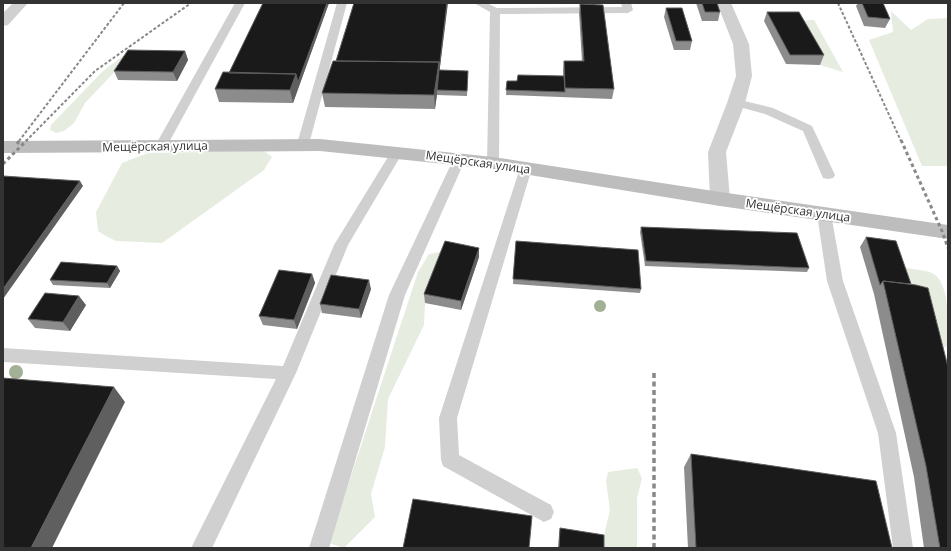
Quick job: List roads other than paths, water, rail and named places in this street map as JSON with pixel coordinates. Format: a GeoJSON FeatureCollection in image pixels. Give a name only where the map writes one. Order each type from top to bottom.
{"type":"FeatureCollection","features":[{"type":"Feature","properties":{"kind":"main road","name":"Мещёрская улица"},"geometry":{"type":"LineString","coordinates":[[3,147],[303,144],[397,152],[493,162],[720,199],[948,232]]}},
{"type":"Feature","properties":{"kind":"street"},"geometry":{"type":"LineString","coordinates":[[4,20],[21,3]]}},
{"type":"Feature","properties":{"kind":"street"},"geometry":{"type":"LineString","coordinates":[[720,199],[717,152],[736,103],[744,76],[741,44],[724,3]]}},
{"type":"Feature","properties":{"kind":"lane"},"geometry":{"type":"LineString","coordinates":[[161,146],[240,3]]}},
{"type":"Feature","properties":{"kind":"lane"},"geometry":{"type":"LineString","coordinates":[[303,144],[342,3]]}},
{"type":"Feature","properties":{"kind":"lane"},"geometry":{"type":"LineString","coordinates":[[479,3],[495,11],[628,10],[626,3]]}},
{"type":"Feature","properties":{"kind":"lane"},"geometry":{"type":"LineString","coordinates":[[493,162],[495,11]]}},
{"type":"Feature","properties":{"kind":"lane"},"geometry":{"type":"LineString","coordinates":[[736,103],[769,111],[808,129],[828,175]]}},
{"type":"Feature","properties":{"kind":"lane"},"geometry":{"type":"LineString","coordinates":[[201,548],[288,373],[341,245],[397,152]]}},
{"type":"Feature","properties":{"kind":"lane"},"geometry":{"type":"LineString","coordinates":[[319,548],[397,295],[460,158]]}},
{"type":"Feature","properties":{"kind":"lane"},"geometry":{"type":"LineString","coordinates":[[526,168],[448,418],[450,460],[544,512]]}},
{"type":"Feature","properties":{"kind":"lane"},"geometry":{"type":"LineString","coordinates":[[824,214],[835,281],[887,433],[903,548]]}},
{"type":"Feature","properties":{"kind":"lane"},"geometry":{"type":"LineString","coordinates":[[3,355],[288,373]]}},
{"type":"Feature","properties":{"kind":"railway"},"geometry":{"type":"LineString","coordinates":[[19,141],[124,3]]}},
{"type":"Feature","properties":{"kind":"railway"},"geometry":{"type":"LineString","coordinates":[[26,141],[95,71],[191,3]]}},
{"type":"Feature","properties":{"kind":"railway"},"geometry":{"type":"LineString","coordinates":[[838,3],[901,141]]}},
{"type":"Feature","properties":{"kind":"railway"},"geometry":{"type":"LineString","coordinates":[[17,144],[20,140]]}},
{"type":"Feature","properties":{"kind":"railway"},"geometry":{"type":"LineString","coordinates":[[901,140],[942,231],[948,248]]}},
{"type":"Feature","properties":{"kind":"railway"},"geometry":{"type":"LineString","coordinates":[[3,164],[26,141]]}},
{"type":"Feature","properties":{"kind":"railway"},"geometry":{"type":"LineString","coordinates":[[654,373],[654,548]]}}]}
